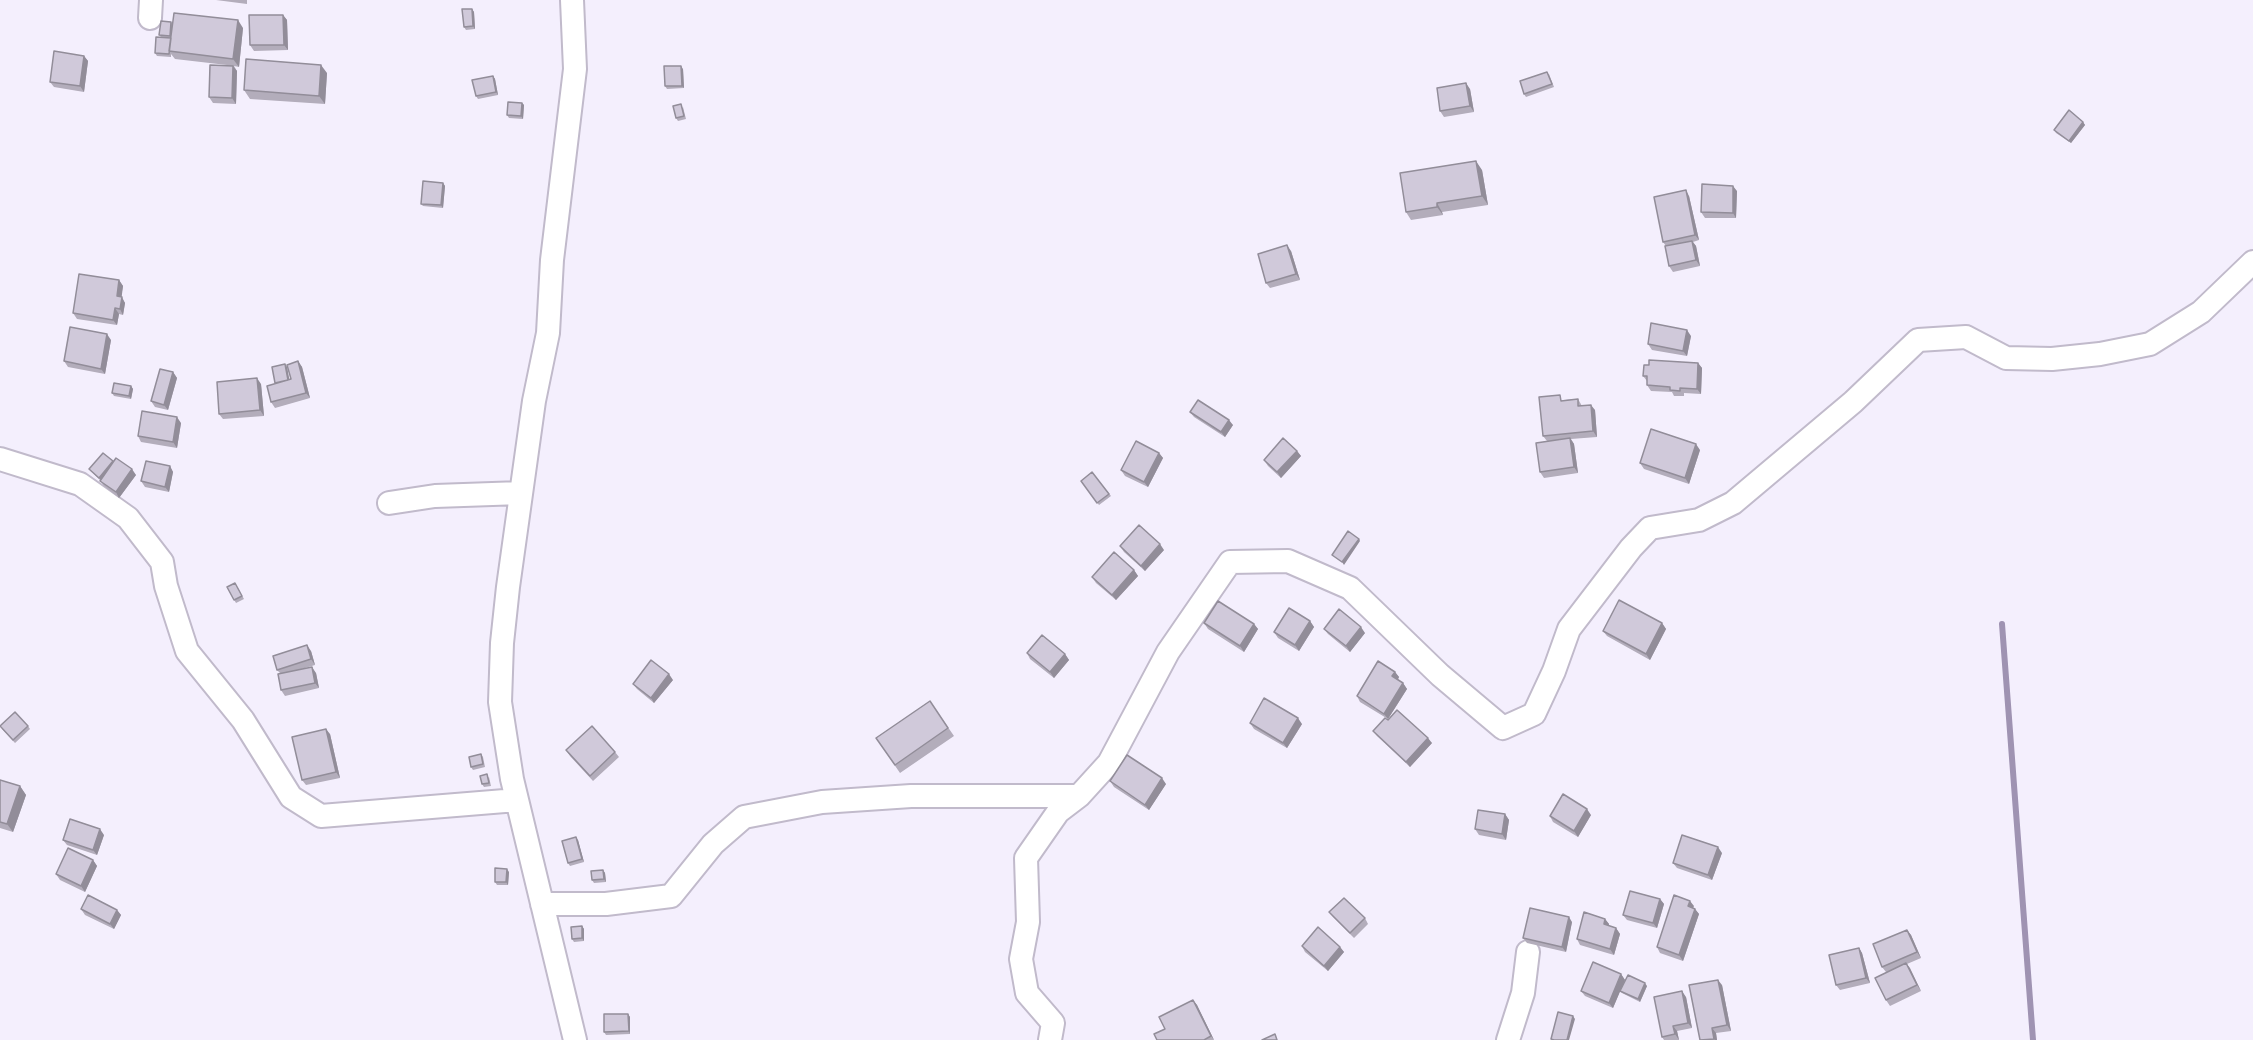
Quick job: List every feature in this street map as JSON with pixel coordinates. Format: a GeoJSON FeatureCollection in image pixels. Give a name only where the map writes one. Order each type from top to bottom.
{"type":"FeatureCollection","features":[{"type":"Feature","properties":{"kind":"street"},"geometry":{"type":"LineString","coordinates":[[572,0],[575,69],[552,260],[548,333],[534,400],[521,493],[502,643],[500,702],[517,800],[575,1040]]}},
{"type":"Feature","properties":{"kind":"street"},"geometry":{"type":"LineString","coordinates":[[1050,1040],[1053,1023],[1027,993],[1021,959],[1028,922],[1026,858],[1058,812],[1079,796],[1109,763],[1168,652],[1230,562],[1288,561],[1350,588],[1440,675],[1503,728],[1534,714],[1554,671],[1569,629],[1631,548],[1650,528],[1699,520],[1733,503],[1853,402],[1918,340],[1966,337],[2006,358],[2052,359],[2100,354],[2150,344],[2201,312],[2253,262]]}},
{"type":"Feature","properties":{"kind":"street"},"geometry":{"type":"LineString","coordinates":[[0,459],[80,484],[128,518],[162,562],[166,586],[187,651],[243,720],[291,797],[321,816],[517,800]]}},
{"type":"Feature","properties":{"kind":"street"},"geometry":{"type":"LineString","coordinates":[[389,503],[435,496],[521,493]]}},
{"type":"Feature","properties":{"kind":"street"},"geometry":{"type":"LineString","coordinates":[[542,904],[606,904],[671,896],[713,844],[744,817],[822,802],[911,795],[1079,796]]}},
{"type":"Feature","properties":{"kind":"street"},"geometry":{"type":"LineString","coordinates":[[1508,1040],[1523,993],[1528,952]]}},
{"type":"Feature","properties":{"kind":"building"},"geometry":{"type":"Polygon","coordinates":[[[462,9],[472,9],[473,26],[464,27],[462,9]]]}},
{"type":"Feature","properties":{"kind":"building"},"geometry":{"type":"Polygon","coordinates":[[[174,13],[238,20],[233,59],[169,51],[174,13]]]}},
{"type":"Feature","properties":{"kind":"building"},"geometry":{"type":"Polygon","coordinates":[[[249,15],[283,15],[284,45],[250,45],[249,15]]]}},
{"type":"Feature","properties":{"kind":"building"},"geometry":{"type":"Polygon","coordinates":[[[161,21],[171,22],[170,36],[159,35],[161,21]]]}},
{"type":"Feature","properties":{"kind":"building"},"geometry":{"type":"Polygon","coordinates":[[[156,37],[171,38],[169,54],[155,53],[156,37]]]}},
{"type":"Feature","properties":{"kind":"building"},"geometry":{"type":"Polygon","coordinates":[[[54,51],[84,56],[80,86],[50,82],[54,51]]]}},
{"type":"Feature","properties":{"kind":"building"},"geometry":{"type":"Polygon","coordinates":[[[246,59],[321,65],[319,96],[244,90],[246,59]]]}},
{"type":"Feature","properties":{"kind":"building"},"geometry":{"type":"Polygon","coordinates":[[[210,65],[233,66],[232,98],[209,97],[210,65]]]}},
{"type":"Feature","properties":{"kind":"building"},"geometry":{"type":"Polygon","coordinates":[[[664,66],[681,66],[682,86],[665,86],[664,66]]]}},
{"type":"Feature","properties":{"kind":"building"},"geometry":{"type":"Polygon","coordinates":[[[1547,72],[1552,84],[1524,94],[1520,81],[1547,72]]]}},
{"type":"Feature","properties":{"kind":"building"},"geometry":{"type":"Polygon","coordinates":[[[493,76],[496,92],[476,96],[472,80],[493,76]]]}},
{"type":"Feature","properties":{"kind":"building"},"geometry":{"type":"Polygon","coordinates":[[[1466,83],[1470,106],[1440,111],[1437,88],[1466,83]]]}},
{"type":"Feature","properties":{"kind":"building"},"geometry":{"type":"Polygon","coordinates":[[[508,102],[522,103],[521,116],[507,115],[508,102]]]}},
{"type":"Feature","properties":{"kind":"building"},"geometry":{"type":"Polygon","coordinates":[[[681,104],[684,116],[676,118],[673,106],[681,104]]]}},
{"type":"Feature","properties":{"kind":"building"},"geometry":{"type":"Polygon","coordinates":[[[2069,110],[2083,122],[2069,141],[2054,130],[2069,110]]]}},
{"type":"Feature","properties":{"kind":"building"},"geometry":{"type":"Polygon","coordinates":[[[1476,161],[1482,196],[1437,203],[1437,207],[1406,212],[1400,173],[1476,161]]]}},
{"type":"Feature","properties":{"kind":"building"},"geometry":{"type":"Polygon","coordinates":[[[423,181],[443,183],[441,205],[421,204],[423,181]]]}},
{"type":"Feature","properties":{"kind":"building"},"geometry":{"type":"Polygon","coordinates":[[[1702,184],[1733,186],[1733,213],[1701,212],[1702,184]]]}},
{"type":"Feature","properties":{"kind":"building"},"geometry":{"type":"Polygon","coordinates":[[[1686,190],[1695,235],[1663,242],[1654,197],[1686,190]]]}},
{"type":"Feature","properties":{"kind":"building"},"geometry":{"type":"Polygon","coordinates":[[[1692,241],[1696,260],[1669,266],[1665,246],[1692,241]]]}},
{"type":"Feature","properties":{"kind":"building"},"geometry":{"type":"Polygon","coordinates":[[[1287,245],[1296,274],[1266,283],[1258,254],[1287,245]]]}},
{"type":"Feature","properties":{"kind":"building"},"geometry":{"type":"Polygon","coordinates":[[[79,274],[119,280],[117,296],[122,297],[120,309],[115,308],[113,320],[73,313],[79,274]]]}},
{"type":"Feature","properties":{"kind":"building"},"geometry":{"type":"Polygon","coordinates":[[[1651,323],[1687,330],[1683,351],[1648,344],[1651,323]]]}},
{"type":"Feature","properties":{"kind":"building"},"geometry":{"type":"Polygon","coordinates":[[[70,327],[107,334],[101,369],[64,361],[70,327]]]}},
{"type":"Feature","properties":{"kind":"building"},"geometry":{"type":"Polygon","coordinates":[[[1649,360],[1698,363],[1697,389],[1680,388],[1680,391],[1670,390],[1670,387],[1647,385],[1647,376],[1643,376],[1644,365],[1649,365],[1649,360]]]}},
{"type":"Feature","properties":{"kind":"building"},"geometry":{"type":"Polygon","coordinates":[[[298,361],[306,393],[271,402],[267,386],[291,379],[287,365],[298,361]]]}},
{"type":"Feature","properties":{"kind":"building"},"geometry":{"type":"Polygon","coordinates":[[[285,364],[288,380],[275,383],[272,367],[285,364]]]}},
{"type":"Feature","properties":{"kind":"building"},"geometry":{"type":"Polygon","coordinates":[[[160,369],[173,372],[164,405],[151,401],[160,369]]]}},
{"type":"Feature","properties":{"kind":"building"},"geometry":{"type":"Polygon","coordinates":[[[257,378],[260,410],[219,414],[217,382],[257,378]]]}},
{"type":"Feature","properties":{"kind":"building"},"geometry":{"type":"Polygon","coordinates":[[[114,383],[131,386],[129,396],[112,393],[114,383]]]}},
{"type":"Feature","properties":{"kind":"building"},"geometry":{"type":"Polygon","coordinates":[[[1560,395],[1561,401],[1578,399],[1578,406],[1591,405],[1593,431],[1543,436],[1539,397],[1560,395]]]}},
{"type":"Feature","properties":{"kind":"building"},"geometry":{"type":"Polygon","coordinates":[[[1198,400],[1229,420],[1221,432],[1190,412],[1198,400]]]}},
{"type":"Feature","properties":{"kind":"building"},"geometry":{"type":"Polygon","coordinates":[[[142,411],[177,417],[173,442],[138,436],[142,411]]]}},
{"type":"Feature","properties":{"kind":"building"},"geometry":{"type":"Polygon","coordinates":[[[1651,429],[1696,444],[1685,478],[1640,463],[1651,429]]]}},
{"type":"Feature","properties":{"kind":"building"},"geometry":{"type":"Polygon","coordinates":[[[1283,438],[1297,451],[1277,472],[1264,460],[1283,438]]]}},
{"type":"Feature","properties":{"kind":"building"},"geometry":{"type":"Polygon","coordinates":[[[1570,438],[1574,467],[1540,472],[1536,443],[1570,438]]]}},
{"type":"Feature","properties":{"kind":"building"},"geometry":{"type":"Polygon","coordinates":[[[1136,441],[1159,453],[1144,482],[1121,470],[1136,441]]]}},
{"type":"Feature","properties":{"kind":"building"},"geometry":{"type":"Polygon","coordinates":[[[103,453],[113,461],[99,478],[89,469],[103,453]]]}},
{"type":"Feature","properties":{"kind":"building"},"geometry":{"type":"Polygon","coordinates":[[[116,458],[132,469],[116,492],[100,481],[116,458]]]}},
{"type":"Feature","properties":{"kind":"building"},"geometry":{"type":"Polygon","coordinates":[[[146,461],[170,466],[165,487],[141,481],[146,461]]]}},
{"type":"Feature","properties":{"kind":"building"},"geometry":{"type":"Polygon","coordinates":[[[1092,472],[1109,494],[1097,503],[1081,481],[1092,472]]]}},
{"type":"Feature","properties":{"kind":"building"},"geometry":{"type":"Polygon","coordinates":[[[1139,525],[1160,544],[1141,566],[1120,546],[1139,525]]]}},
{"type":"Feature","properties":{"kind":"building"},"geometry":{"type":"Polygon","coordinates":[[[1348,531],[1359,539],[1342,562],[1332,555],[1348,531]]]}},
{"type":"Feature","properties":{"kind":"building"},"geometry":{"type":"Polygon","coordinates":[[[1114,552],[1134,570],[1112,595],[1092,577],[1114,552]]]}},
{"type":"Feature","properties":{"kind":"building"},"geometry":{"type":"Polygon","coordinates":[[[235,583],[242,596],[234,600],[227,587],[235,583]]]}},
{"type":"Feature","properties":{"kind":"building"},"geometry":{"type":"Polygon","coordinates":[[[1619,600],[1662,623],[1646,654],[1603,631],[1619,600]]]}},
{"type":"Feature","properties":{"kind":"building"},"geometry":{"type":"Polygon","coordinates":[[[1218,601],[1254,624],[1240,646],[1204,623],[1218,601]]]}},
{"type":"Feature","properties":{"kind":"building"},"geometry":{"type":"Polygon","coordinates":[[[1289,608],[1310,621],[1295,645],[1274,632],[1289,608]]]}},
{"type":"Feature","properties":{"kind":"building"},"geometry":{"type":"Polygon","coordinates":[[[1339,609],[1361,627],[1346,646],[1324,629],[1339,609]]]}},
{"type":"Feature","properties":{"kind":"building"},"geometry":{"type":"Polygon","coordinates":[[[1042,635],[1065,654],[1050,672],[1027,653],[1042,635]]]}},
{"type":"Feature","properties":{"kind":"building"},"geometry":{"type":"Polygon","coordinates":[[[307,645],[311,659],[277,670],[273,656],[307,645]]]}},
{"type":"Feature","properties":{"kind":"building"},"geometry":{"type":"Polygon","coordinates":[[[651,660],[669,674],[651,698],[633,684],[651,660]]]}},
{"type":"Feature","properties":{"kind":"building"},"geometry":{"type":"Polygon","coordinates":[[[1378,661],[1395,672],[1392,676],[1403,683],[1384,714],[1357,696],[1378,661]]]}},
{"type":"Feature","properties":{"kind":"building"},"geometry":{"type":"Polygon","coordinates":[[[312,667],[315,683],[281,690],[278,674],[312,667]]]}},
{"type":"Feature","properties":{"kind":"building"},"geometry":{"type":"Polygon","coordinates":[[[1264,698],[1298,718],[1283,743],[1250,723],[1264,698]]]}},
{"type":"Feature","properties":{"kind":"building"},"geometry":{"type":"Polygon","coordinates":[[[930,701],[948,728],[895,765],[876,738],[930,701]]]}},
{"type":"Feature","properties":{"kind":"building"},"geometry":{"type":"Polygon","coordinates":[[[1397,710],[1428,738],[1406,762],[1373,731],[1385,718],[1388,720],[1397,710]]]}},
{"type":"Feature","properties":{"kind":"building"},"geometry":{"type":"Polygon","coordinates":[[[15,712],[28,726],[13,740],[0,726],[15,712]]]}},
{"type":"Feature","properties":{"kind":"building"},"geometry":{"type":"Polygon","coordinates":[[[592,726],[615,752],[590,776],[566,750],[592,726]]]}},
{"type":"Feature","properties":{"kind":"building"},"geometry":{"type":"Polygon","coordinates":[[[326,729],[336,772],[302,780],[292,737],[326,729]]]}},
{"type":"Feature","properties":{"kind":"building"},"geometry":{"type":"Polygon","coordinates":[[[481,754],[483,764],[471,767],[469,757],[481,754]]]}},
{"type":"Feature","properties":{"kind":"building"},"geometry":{"type":"Polygon","coordinates":[[[1127,755],[1162,778],[1145,805],[1110,781],[1127,755]]]}},
{"type":"Feature","properties":{"kind":"building"},"geometry":{"type":"Polygon","coordinates":[[[487,774],[489,783],[482,784],[480,776],[487,774]]]}},
{"type":"Feature","properties":{"kind":"building"},"geometry":{"type":"Polygon","coordinates":[[[0,780],[20,786],[7,824],[0,822],[0,780]]]}},
{"type":"Feature","properties":{"kind":"building"},"geometry":{"type":"Polygon","coordinates":[[[1563,794],[1587,809],[1574,831],[1550,816],[1563,794]]]}},
{"type":"Feature","properties":{"kind":"building"},"geometry":{"type":"Polygon","coordinates":[[[1478,810],[1505,814],[1502,834],[1475,829],[1478,810]]]}},
{"type":"Feature","properties":{"kind":"building"},"geometry":{"type":"Polygon","coordinates":[[[70,819],[100,829],[93,850],[63,840],[70,819]]]}},
{"type":"Feature","properties":{"kind":"building"},"geometry":{"type":"Polygon","coordinates":[[[1682,835],[1718,847],[1708,875],[1673,863],[1682,835]]]}},
{"type":"Feature","properties":{"kind":"building"},"geometry":{"type":"Polygon","coordinates":[[[576,837],[582,859],[568,863],[562,841],[576,837]]]}},
{"type":"Feature","properties":{"kind":"building"},"geometry":{"type":"Polygon","coordinates":[[[68,848],[93,860],[81,886],[56,874],[68,848]]]}},
{"type":"Feature","properties":{"kind":"building"},"geometry":{"type":"Polygon","coordinates":[[[495,868],[507,869],[506,882],[495,882],[495,868]]]}},
{"type":"Feature","properties":{"kind":"building"},"geometry":{"type":"Polygon","coordinates":[[[603,870],[604,879],[592,880],[591,871],[603,870]]]}},
{"type":"Feature","properties":{"kind":"building"},"geometry":{"type":"Polygon","coordinates":[[[1630,891],[1660,899],[1653,923],[1623,915],[1630,891]]]}},
{"type":"Feature","properties":{"kind":"building"},"geometry":{"type":"Polygon","coordinates":[[[88,895],[117,910],[110,924],[81,909],[88,895]]]}},
{"type":"Feature","properties":{"kind":"building"},"geometry":{"type":"Polygon","coordinates":[[[1674,895],[1690,901],[1688,906],[1695,909],[1679,955],[1657,947],[1674,895]]]}},
{"type":"Feature","properties":{"kind":"building"},"geometry":{"type":"Polygon","coordinates":[[[1344,898],[1365,918],[1350,933],[1329,912],[1344,898]]]}},
{"type":"Feature","properties":{"kind":"building"},"geometry":{"type":"Polygon","coordinates":[[[1530,908],[1569,917],[1562,947],[1523,938],[1530,908]]]}},
{"type":"Feature","properties":{"kind":"building"},"geometry":{"type":"Polygon","coordinates":[[[1584,912],[1605,919],[1604,924],[1616,928],[1610,949],[1577,939],[1584,912]]]}},
{"type":"Feature","properties":{"kind":"building"},"geometry":{"type":"Polygon","coordinates":[[[582,926],[582,938],[572,939],[571,927],[582,926]]]}},
{"type":"Feature","properties":{"kind":"building"},"geometry":{"type":"Polygon","coordinates":[[[1318,927],[1340,947],[1324,966],[1302,946],[1318,927]]]}},
{"type":"Feature","properties":{"kind":"building"},"geometry":{"type":"Polygon","coordinates":[[[1907,930],[1917,952],[1882,967],[1873,944],[1907,930]]]}},
{"type":"Feature","properties":{"kind":"building"},"geometry":{"type":"Polygon","coordinates":[[[1859,948],[1866,978],[1836,985],[1829,955],[1859,948]]]}},
{"type":"Feature","properties":{"kind":"building"},"geometry":{"type":"Polygon","coordinates":[[[1593,962],[1621,974],[1609,1003],[1581,991],[1593,962]]]}},
{"type":"Feature","properties":{"kind":"building"},"geometry":{"type":"Polygon","coordinates":[[[1906,963],[1917,985],[1886,1000],[1875,978],[1906,963]]]}},
{"type":"Feature","properties":{"kind":"building"},"geometry":{"type":"Polygon","coordinates":[[[1628,975],[1645,983],[1638,999],[1620,991],[1628,975]]]}},
{"type":"Feature","properties":{"kind":"building"},"geometry":{"type":"Polygon","coordinates":[[[1718,980],[1727,1025],[1712,1028],[1714,1039],[1700,1040],[1689,985],[1718,980]]]}},
{"type":"Feature","properties":{"kind":"building"},"geometry":{"type":"Polygon","coordinates":[[[1682,991],[1688,1023],[1673,1026],[1675,1034],[1662,1037],[1654,997],[1682,991]]]}},
{"type":"Feature","properties":{"kind":"building"},"geometry":{"type":"Polygon","coordinates":[[[1193,1000],[1211,1036],[1204,1040],[1157,1040],[1154,1034],[1165,1029],[1159,1017],[1193,1000]]]}},
{"type":"Feature","properties":{"kind":"building"},"geometry":{"type":"Polygon","coordinates":[[[1558,1012],[1573,1016],[1567,1040],[1551,1039],[1558,1012]]]}},
{"type":"Feature","properties":{"kind":"building"},"geometry":{"type":"Polygon","coordinates":[[[604,1014],[628,1014],[629,1031],[604,1032],[604,1014]]]}},
{"type":"Feature","properties":{"kind":"building"},"geometry":{"type":"Polygon","coordinates":[[[1275,1034],[1277,1040],[1262,1040],[1275,1034]]]}},
{"type":"Feature","properties":{"kind":"waterway"},"geometry":{"type":"LineString","coordinates":[[2002,624],[2033,1040]]}}]}
